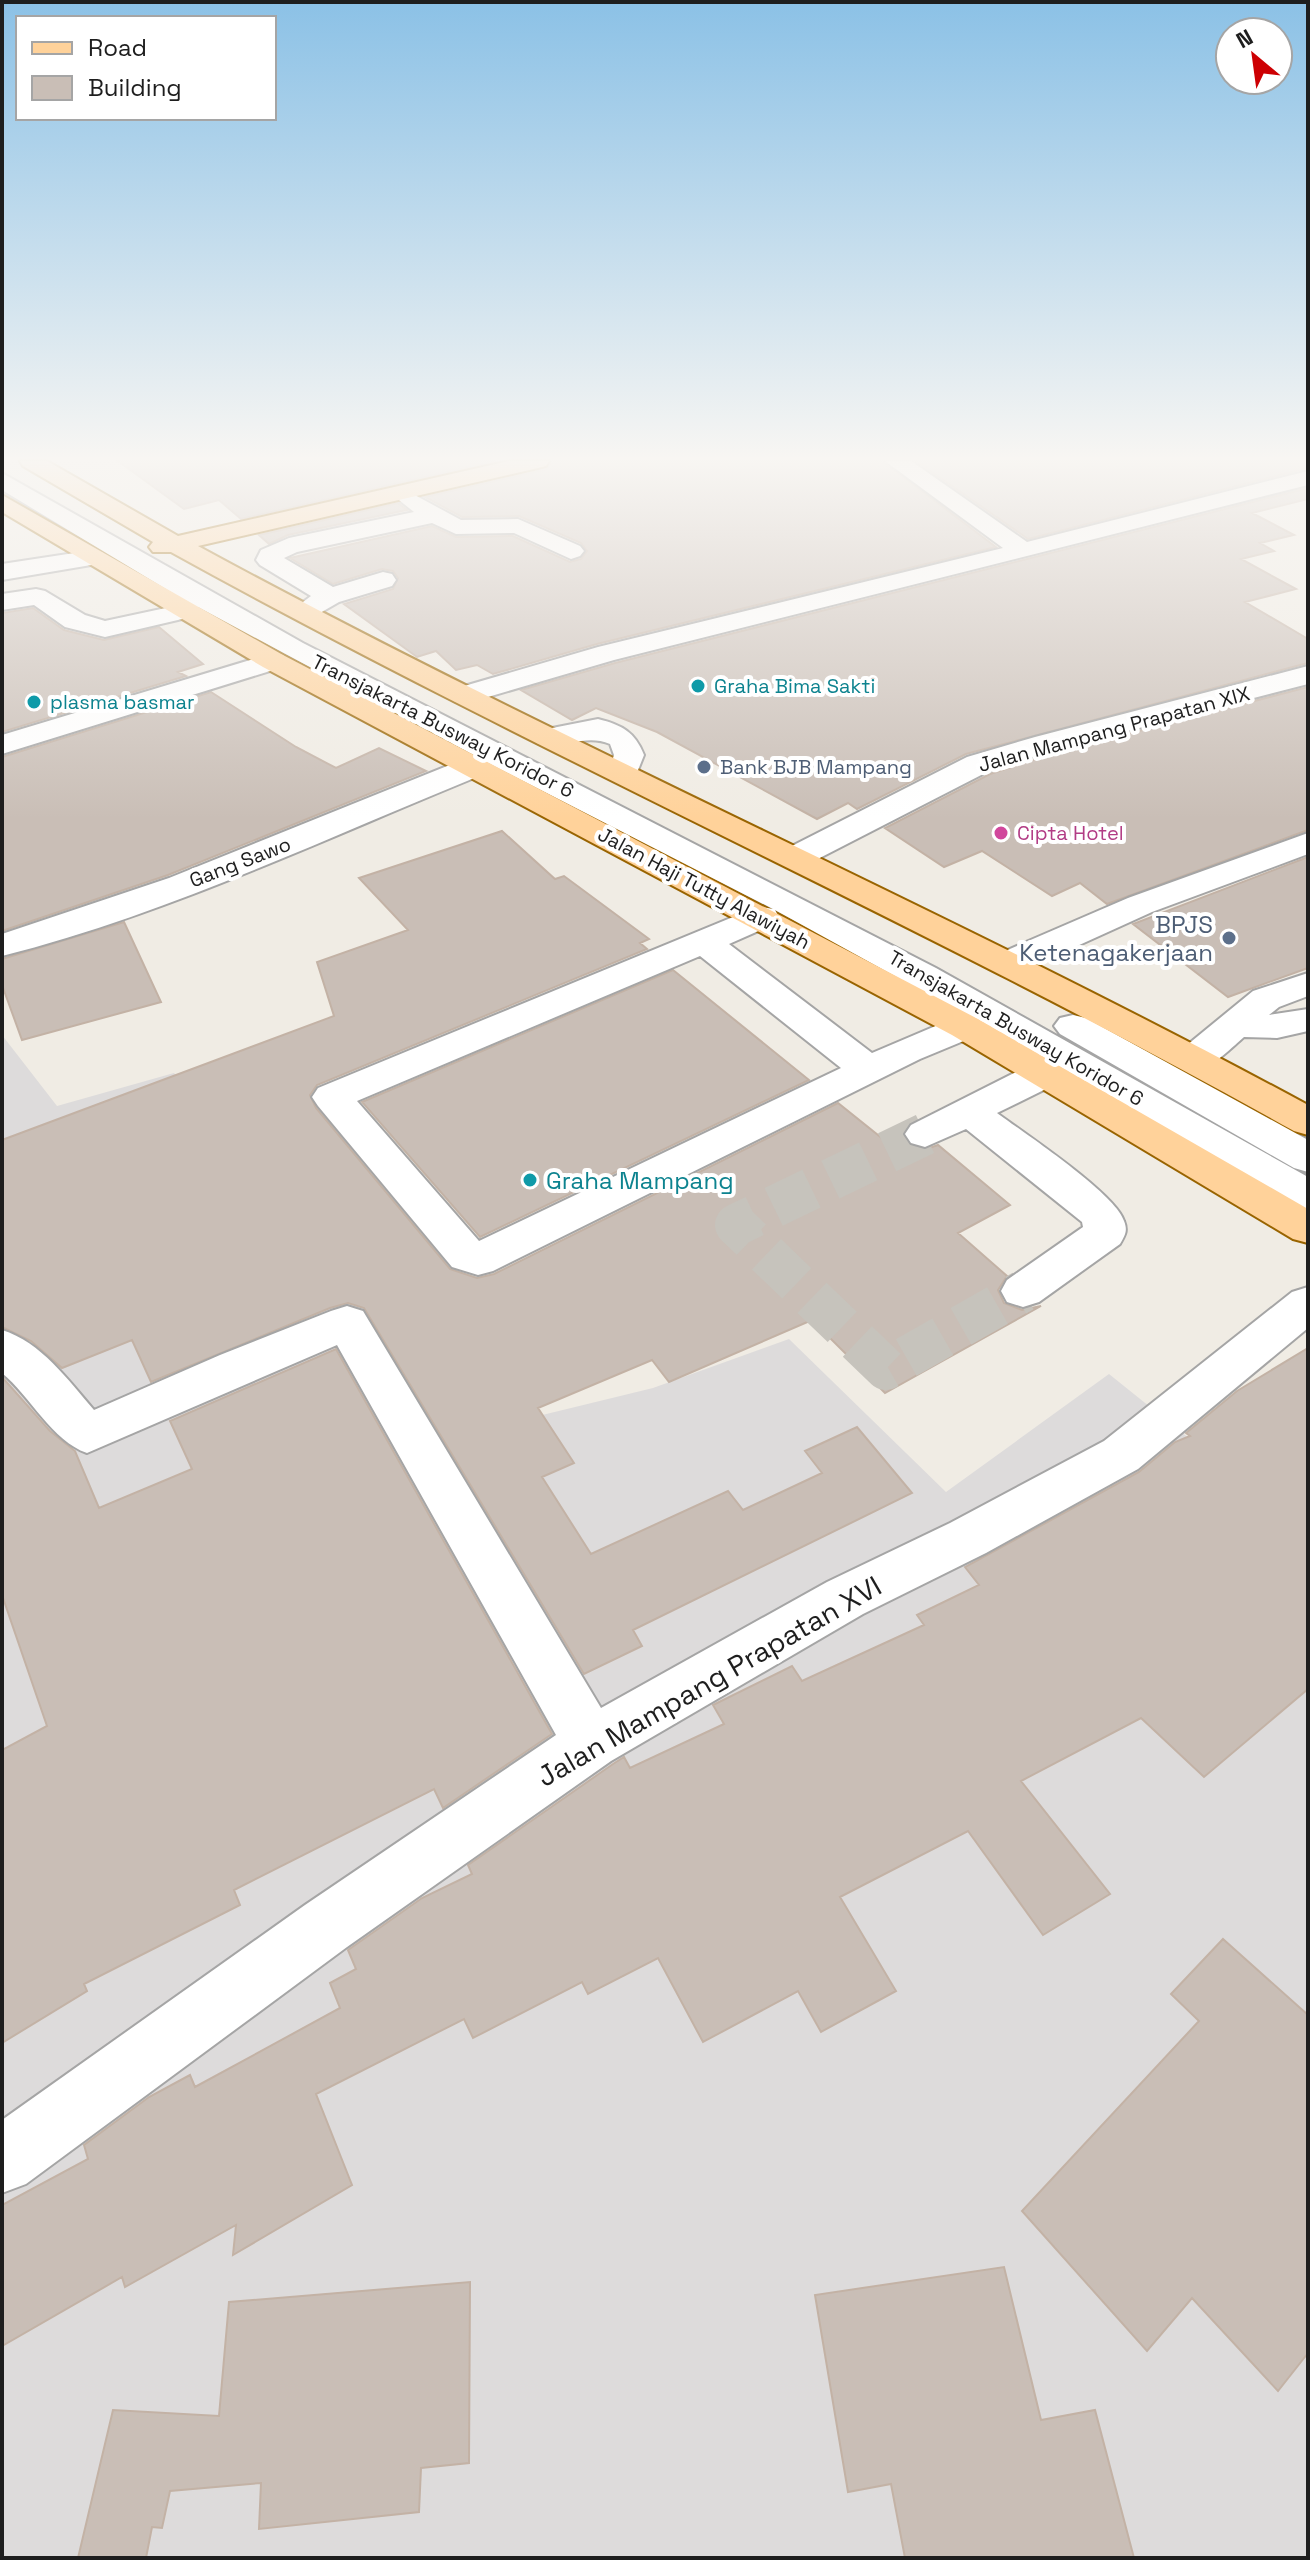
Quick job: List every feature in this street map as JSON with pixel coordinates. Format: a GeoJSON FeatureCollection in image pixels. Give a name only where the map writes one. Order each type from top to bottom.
{"type":"FeatureCollection","features":[{"type":"Feature","properties":{"kind":"main road","name":"Jalan Haji Tutty Alawiyah"},"geometry":{"type":"LineString","coordinates":[[160,580],[186,610],[273,661],[965,1027],[1308,1228]]}},
{"type":"Feature","properties":{"kind":"main road"},"geometry":{"type":"LineString","coordinates":[[234,580],[316,604],[464,695],[1009,963],[1195,1058],[1308,1122]]}},
{"type":"Feature","properties":{"kind":"street","name":"Transjakarta Busway Koridor 6"},"geometry":{"type":"LineString","coordinates":[[181,580],[320,664],[951,989],[1308,1196]]}},
{"type":"Feature","properties":{"kind":"street","name":"Transjakarta Busway Koridor 6"},"geometry":{"type":"LineString","coordinates":[[191,580],[942,956],[1137,1060],[1308,1158]]}},
{"type":"Feature","properties":{"kind":"street"},"geometry":{"type":"LineString","coordinates":[[291,580],[316,604],[382,580]]}},
{"type":"Feature","properties":{"kind":"street"},"geometry":{"type":"LineString","coordinates":[[464,695],[608,653],[900,580]]}},
{"type":"Feature","properties":{"kind":"street"},"geometry":{"type":"LineString","coordinates":[[2,602],[36,597],[75,621],[105,629],[186,610]]}},
{"type":"Feature","properties":{"kind":"street"},"geometry":{"type":"LineString","coordinates":[[2,745],[273,661]]}},
{"type":"Feature","properties":{"kind":"street","name":"Jalan Mampang Prapatan XIX"},"geometry":{"type":"LineString","coordinates":[[796,857],[978,764],[1046,743],[1308,675]]}},
{"type":"Feature","properties":{"kind":"street","name":"Gang Sawo"},"geometry":{"type":"LineString","coordinates":[[2,945],[70,926],[473,767]]}},
{"type":"Feature","properties":{"kind":"street"},"geometry":{"type":"LineString","coordinates":[[1009,963],[1140,905],[1308,843]]}},
{"type":"Feature","properties":{"kind":"street"},"geometry":{"type":"LineString","coordinates":[[762,917],[332,1097],[467,1256],[478,1260],[965,1027]]}},
{"type":"Feature","properties":{"kind":"street"},"geometry":{"type":"LineString","coordinates":[[704,942],[870,1071]]}},
{"type":"Feature","properties":{"kind":"street"},"geometry":{"type":"LineString","coordinates":[[1195,1058],[1266,999],[1308,984]]}},
{"type":"Feature","properties":{"kind":"street"},"geometry":{"type":"LineString","coordinates":[[1237,1025],[1277,1027],[1308,1020]]}},
{"type":"Feature","properties":{"kind":"street"},"geometry":{"type":"LineString","coordinates":[[925,1134],[1046,1073]]}},
{"type":"Feature","properties":{"kind":"street"},"geometry":{"type":"LineString","coordinates":[[969,1111],[1095,1209],[1103,1219],[1105,1233],[1023,1291]]}},
{"type":"Feature","properties":{"kind":"street","name":"Jalan Mampang Prapatan XVI"},"geometry":{"type":"LineString","coordinates":[[2,2160],[326,1926],[591,1743],[845,1598],[968,1538],[1121,1455],[1308,1303]]}},
{"type":"Feature","properties":{"kind":"street"},"geometry":{"type":"LineString","coordinates":[[2,1347],[35,1374],[87,1434],[236,1367],[347,1323],[591,1743]]}},
{"type":"Feature","properties":{"kind":"shaded area"},"geometry":{"type":"Polygon","coordinates":[[[2,1035],[57,1106],[174,1073],[196,1099],[301,1075],[530,1418],[653,1388],[789,1339],[946,1492],[1109,1374],[1185,1435],[1308,1549],[1308,2558],[2,2558],[2,1035]]]}},
{"type":"Feature","properties":{"kind":"building"},"geometry":{"type":"Polygon","coordinates":[[[397,580],[858,580],[597,644],[493,674],[477,665],[456,670],[436,651],[417,657],[344,604],[393,589],[397,580]]]}},
{"type":"Feature","properties":{"kind":"building"},"geometry":{"type":"Polygon","coordinates":[[[942,580],[1280,580],[1296,589],[1245,602],[1308,639],[1308,663],[966,754],[857,809],[848,803],[817,819],[657,732],[596,708],[572,720],[521,690],[615,663],[942,580]]]}},
{"type":"Feature","properties":{"kind":"building"},"geometry":{"type":"Polygon","coordinates":[[[33,608],[64,630],[104,640],[159,627],[203,664],[178,672],[186,676],[2,732],[2,613],[33,608]]]}},
{"type":"Feature","properties":{"kind":"building"},"geometry":{"type":"Polygon","coordinates":[[[1308,687],[1308,830],[1107,904],[1080,883],[1052,896],[982,851],[944,867],[885,828],[990,774],[1058,752],[1308,687]]]}},
{"type":"Feature","properties":{"kind":"building"},"geometry":{"type":"Polygon","coordinates":[[[211,692],[296,747],[336,768],[379,748],[426,771],[168,875],[2,931],[2,757],[211,692]]]}},
{"type":"Feature","properties":{"kind":"building"},"geometry":{"type":"Polygon","coordinates":[[[502,831],[555,879],[564,876],[649,939],[640,943],[647,949],[317,1085],[310,1095],[316,1108],[450,1269],[477,1278],[494,1274],[838,1103],[888,1143],[903,1136],[910,1146],[924,1150],[938,1145],[1010,1205],[958,1233],[1007,1276],[998,1290],[1004,1303],[1022,1310],[1041,1306],[885,1393],[812,1320],[669,1382],[652,1360],[538,1408],[574,1463],[542,1477],[591,1554],[728,1491],[743,1510],[822,1473],[805,1451],[857,1427],[912,1493],[633,1630],[642,1646],[584,1674],[364,1308],[348,1303],[330,1308],[151,1382],[132,1340],[62,1368],[31,1341],[2,1327],[2,1140],[334,1016],[317,962],[408,930],[359,878],[502,831]]]}},
{"type":"Feature","properties":{"kind":"building","name":"BPJS Ketenagakerjaan"},"geometry":{"type":"Polygon","coordinates":[[[1308,857],[1308,968],[1228,997],[1133,924],[1308,857]]]}},
{"type":"Feature","properties":{"kind":"building"},"geometry":{"type":"Polygon","coordinates":[[[124,922],[161,1002],[22,1040],[2,985],[2,959],[124,922]]]}},
{"type":"Feature","properties":{"kind":"building","name":"Graha Mampang"},"geometry":{"type":"Polygon","coordinates":[[[673,970],[809,1080],[480,1237],[362,1102],[673,970]]]}},
{"type":"Feature","properties":{"kind":"building"},"geometry":{"type":"Polygon","coordinates":[[[1308,1348],[1308,1689],[1204,1777],[1141,1718],[1021,1781],[1110,1894],[1043,1935],[968,1831],[840,1897],[896,1991],[821,2032],[798,1991],[703,2042],[658,1958],[588,1994],[582,1982],[473,2038],[464,2019],[316,2094],[352,2185],[233,2255],[236,2225],[125,2287],[122,2277],[2,2346],[2,2205],[88,2159],[84,2145],[149,2097],[190,2075],[195,2087],[340,2008],[330,1983],[356,1969],[348,1950],[422,1898],[472,1874],[468,1865],[613,1764],[624,1757],[630,1768],[724,1724],[713,1705],[792,1666],[802,1681],[924,1625],[917,1615],[979,1585],[965,1567],[1139,1472],[1175,1442],[1190,1436],[1186,1433],[1237,1391],[1308,1348]]]}},
{"type":"Feature","properties":{"kind":"building"},"geometry":{"type":"Polygon","coordinates":[[[336,1349],[552,1734],[443,1808],[434,1789],[234,1890],[240,1905],[84,1984],[87,1991],[2,2043],[2,1750],[47,1726],[2,1595],[2,1377],[50,1431],[75,1451],[99,1508],[192,1469],[170,1421],[336,1349]]]}},
{"type":"Feature","properties":{"kind":"building"},"geometry":{"type":"Polygon","coordinates":[[[1223,1939],[1308,2015],[1308,2353],[1278,2391],[1192,2298],[1147,2351],[1022,2211],[1199,2021],[1171,1994],[1223,1939]]]}},
{"type":"Feature","properties":{"kind":"building"},"geometry":{"type":"Polygon","coordinates":[[[1004,2267],[1041,2420],[1095,2410],[1134,2558],[905,2558],[891,2484],[848,2492],[815,2295],[1004,2267]]]}},
{"type":"Feature","properties":{"kind":"building"},"geometry":{"type":"Polygon","coordinates":[[[470,2282],[469,2463],[421,2468],[419,2512],[259,2529],[261,2483],[170,2491],[162,2528],[152,2527],[146,2558],[78,2558],[113,2410],[219,2416],[229,2302],[470,2282]]]}},
{"type":"Feature","properties":{"kind":"tunnel"},"geometry":{"type":"LineString","coordinates":[[925,1134],[736,1225],[886,1369],[1023,1291]]}},
{"type":"Feature","properties":{"kind":"place","name":"Graha Bima Sakti"},"geometry":{"type":"Point","coordinates":[698,686]}},
{"type":"Feature","properties":{"kind":"place","name":"plasma basmar"},"geometry":{"type":"Point","coordinates":[34,702]}},
{"type":"Feature","properties":{"kind":"place","name":"Bank BJB Mampang"},"geometry":{"type":"Point","coordinates":[704,767]}},
{"type":"Feature","properties":{"kind":"place","name":"Cipta Hotel"},"geometry":{"type":"Point","coordinates":[1001,833]}},
{"type":"Feature","properties":{"kind":"place","name":"BPJS Ketenagakerjaan"},"geometry":{"type":"Point","coordinates":[1229,938]}},
{"type":"Feature","properties":{"kind":"place","name":"Graha Mampang"},"geometry":{"type":"Point","coordinates":[530,1180]}}]}
